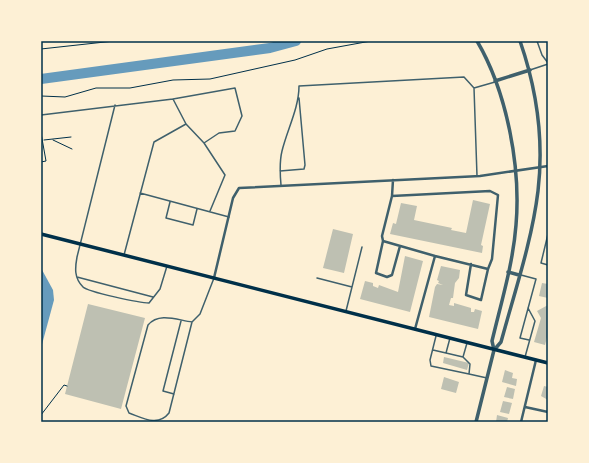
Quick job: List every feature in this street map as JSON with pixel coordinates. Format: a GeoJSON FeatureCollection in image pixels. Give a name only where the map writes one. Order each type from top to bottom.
{"type":"FeatureCollection","features":[{"type":"Feature","properties":{"kind":"main road"},"geometry":{"type":"LineString","coordinates":[[41,234],[548,363]]}},
{"type":"Feature","properties":{"kind":"street"},"geometry":{"type":"LineString","coordinates":[[476,422],[494,350],[492,341],[508,272],[516,225],[515,171],[511,136],[495,81],[477,41]]}},
{"type":"Feature","properties":{"kind":"street"},"geometry":{"type":"LineString","coordinates":[[494,350],[501,342],[532,227],[538,192],[540,167],[537,108],[530,70],[520,41]]}},
{"type":"Feature","properties":{"kind":"street"},"geometry":{"type":"LineString","coordinates":[[495,81],[530,70]]}},
{"type":"Feature","properties":{"kind":"street"},"geometry":{"type":"LineString","coordinates":[[214,278],[233,198],[239,188],[477,176],[548,166]]}},
{"type":"Feature","properties":{"kind":"street"},"geometry":{"type":"LineString","coordinates":[[393,180],[392,196],[382,236],[383,241],[376,273],[387,277],[392,275],[400,246]]}},
{"type":"Feature","properties":{"kind":"street"},"geometry":{"type":"LineString","coordinates":[[392,196],[490,191],[498,194],[492,259],[488,268],[481,300],[466,295],[471,264]]}},
{"type":"Feature","properties":{"kind":"street"},"geometry":{"type":"LineString","coordinates":[[383,241],[435,256],[488,268]]}},
{"type":"Feature","properties":{"kind":"street"},"geometry":{"type":"LineString","coordinates":[[415,329],[435,256]]}},
{"type":"Feature","properties":{"kind":"street"},"geometry":{"type":"LineString","coordinates":[[508,272],[519,275]]}},
{"type":"Feature","properties":{"kind":"street"},"geometry":{"type":"LineString","coordinates":[[521,422],[536,360]]}},
{"type":"Feature","properties":{"kind":"street"},"geometry":{"type":"LineString","coordinates":[[525,406],[548,412]]}},
{"type":"Feature","properties":{"kind":"lane"},"geometry":{"type":"LineString","coordinates":[[530,70],[548,63],[542,55],[537,41]]}},
{"type":"Feature","properties":{"kind":"lane"},"geometry":{"type":"LineString","coordinates":[[280,171],[300,171],[304,169],[299,86],[464,77],[474,88],[477,176]]}},
{"type":"Feature","properties":{"kind":"lane"},"geometry":{"type":"LineString","coordinates":[[474,88],[495,81]]}},
{"type":"Feature","properties":{"kind":"lane"},"geometry":{"type":"LineString","coordinates":[[41,115],[173,99],[235,88],[242,116],[235,131],[218,133],[204,143]]}},
{"type":"Feature","properties":{"kind":"lane"},"geometry":{"type":"LineString","coordinates":[[281,185],[280,171],[282,153],[299,96]]}},
{"type":"Feature","properties":{"kind":"lane"},"geometry":{"type":"LineString","coordinates":[[173,99],[186,124],[204,143],[225,175],[210,211]]}},
{"type":"Feature","properties":{"kind":"lane"},"geometry":{"type":"LineString","coordinates":[[115,105],[75,269],[77,277],[84,288],[132,301],[149,303],[160,289],[167,266]]}},
{"type":"Feature","properties":{"kind":"lane"},"geometry":{"type":"LineString","coordinates":[[124,256],[154,142],[186,124]]}},
{"type":"Feature","properties":{"kind":"lane"},"geometry":{"type":"LineString","coordinates":[[140,193],[229,217]]}},
{"type":"Feature","properties":{"kind":"lane"},"geometry":{"type":"LineString","coordinates":[[170,202],[166,218],[193,225],[198,209]]}},
{"type":"Feature","properties":{"kind":"lane"},"geometry":{"type":"LineString","coordinates":[[548,234],[541,263],[548,264]]}},
{"type":"Feature","properties":{"kind":"lane"},"geometry":{"type":"LineString","coordinates":[[345,312],[362,247]]}},
{"type":"Feature","properties":{"kind":"lane"},"geometry":{"type":"LineString","coordinates":[[519,275],[536,279],[520,338],[530,340]]}},
{"type":"Feature","properties":{"kind":"lane"},"geometry":{"type":"LineString","coordinates":[[77,277],[153,297]]}},
{"type":"Feature","properties":{"kind":"lane"},"geometry":{"type":"LineString","coordinates":[[192,322],[160,317],[154,318],[148,325],[126,406],[129,413],[145,419],[156,421],[164,419],[169,413],[192,322],[200,314],[214,278]]}},
{"type":"Feature","properties":{"kind":"lane"},"geometry":{"type":"LineString","coordinates":[[316,278],[352,287]]}},
{"type":"Feature","properties":{"kind":"lane"},"geometry":{"type":"LineString","coordinates":[[525,357],[535,321],[528,308]]}},
{"type":"Feature","properties":{"kind":"lane"},"geometry":{"type":"LineString","coordinates":[[174,394],[163,391],[181,321]]}},
{"type":"Feature","properties":{"kind":"lane"},"geometry":{"type":"LineString","coordinates":[[436,335],[430,360],[431,366],[487,378]]}},
{"type":"Feature","properties":{"kind":"lane"},"geometry":{"type":"LineString","coordinates":[[446,353],[450,338]]}},
{"type":"Feature","properties":{"kind":"lane"},"geometry":{"type":"LineString","coordinates":[[463,357],[467,343]]}},
{"type":"Feature","properties":{"kind":"lane"},"geometry":{"type":"LineString","coordinates":[[432,350],[463,357],[470,364],[469,374]]}},
{"type":"Feature","properties":{"kind":"path"},"geometry":{"type":"LineString","coordinates":[[41,50],[114,41]]}},
{"type":"Feature","properties":{"kind":"path"},"geometry":{"type":"LineString","coordinates":[[41,96],[65,97],[96,88],[130,88],[173,80],[210,78],[295,60],[327,49],[370,41]]}},
{"type":"Feature","properties":{"kind":"path"},"geometry":{"type":"LineString","coordinates":[[41,133],[44,140],[46,161],[41,162]]}},
{"type":"Feature","properties":{"kind":"path"},"geometry":{"type":"LineString","coordinates":[[44,140],[71,137]]}},
{"type":"Feature","properties":{"kind":"path"},"geometry":{"type":"LineString","coordinates":[[50,140],[72,150]]}},
{"type":"Feature","properties":{"kind":"path"},"geometry":{"type":"LineString","coordinates":[[41,415],[64,385],[67,386]]}},
{"type":"Feature","properties":{"kind":"water"},"geometry":{"type":"Polygon","coordinates":[[[41,268],[53,290],[54,300],[41,348],[41,268]]]}},
{"type":"Feature","properties":{"kind":"building"},"geometry":{"type":"Polygon","coordinates":[[[473,200],[490,204],[481,245],[483,246],[482,253],[390,234],[393,223],[396,224],[401,203],[417,206],[414,220],[452,228],[451,230],[466,233],[473,200]]]}},
{"type":"Feature","properties":{"kind":"building"},"geometry":{"type":"Polygon","coordinates":[[[333,229],[353,234],[344,273],[323,268],[333,229]]]}},
{"type":"Feature","properties":{"kind":"building"},"geometry":{"type":"Polygon","coordinates":[[[405,256],[423,261],[410,312],[360,299],[365,281],[373,283],[373,286],[378,288],[379,285],[398,292],[405,256]]]}},
{"type":"Feature","properties":{"kind":"building"},"geometry":{"type":"Polygon","coordinates":[[[441,266],[460,270],[459,278],[455,283],[453,298],[451,298],[449,305],[454,306],[454,303],[471,308],[471,312],[474,312],[475,309],[482,311],[478,329],[429,317],[435,287],[437,284],[443,285],[438,283],[439,281],[437,280],[441,266]]]}},
{"type":"Feature","properties":{"kind":"building"},"geometry":{"type":"Polygon","coordinates":[[[542,283],[548,284],[548,298],[539,296],[542,283]]]}},
{"type":"Feature","properties":{"kind":"building"},"geometry":{"type":"Polygon","coordinates":[[[88,304],[145,318],[121,409],[65,394],[88,304]]]}},
{"type":"Feature","properties":{"kind":"building"},"geometry":{"type":"Polygon","coordinates":[[[548,305],[548,333],[545,345],[534,342],[541,318],[537,311],[548,305]]]}},
{"type":"Feature","properties":{"kind":"building"},"geometry":{"type":"Polygon","coordinates":[[[444,357],[469,363],[467,370],[443,363],[444,357]]]}},
{"type":"Feature","properties":{"kind":"building"},"geometry":{"type":"Polygon","coordinates":[[[505,370],[513,373],[512,378],[517,379],[516,386],[502,382],[505,370]]]}},
{"type":"Feature","properties":{"kind":"building"},"geometry":{"type":"Polygon","coordinates":[[[444,377],[459,382],[456,393],[441,389],[444,377]]]}},
{"type":"Feature","properties":{"kind":"building"},"geometry":{"type":"Polygon","coordinates":[[[544,386],[548,387],[548,400],[541,396],[544,386]]]}},
{"type":"Feature","properties":{"kind":"building"},"geometry":{"type":"Polygon","coordinates":[[[507,387],[515,389],[513,399],[504,397],[507,387]]]}},
{"type":"Feature","properties":{"kind":"building"},"geometry":{"type":"Polygon","coordinates":[[[503,401],[512,403],[509,414],[500,412],[503,401]]]}},
{"type":"Feature","properties":{"kind":"building"},"geometry":{"type":"Polygon","coordinates":[[[497,415],[508,418],[507,422],[496,422],[497,415]]]}},
{"type":"Feature","properties":{"kind":"waterway"},"geometry":{"type":"LineString","coordinates":[[41,79],[270,48],[296,41]]}}]}
